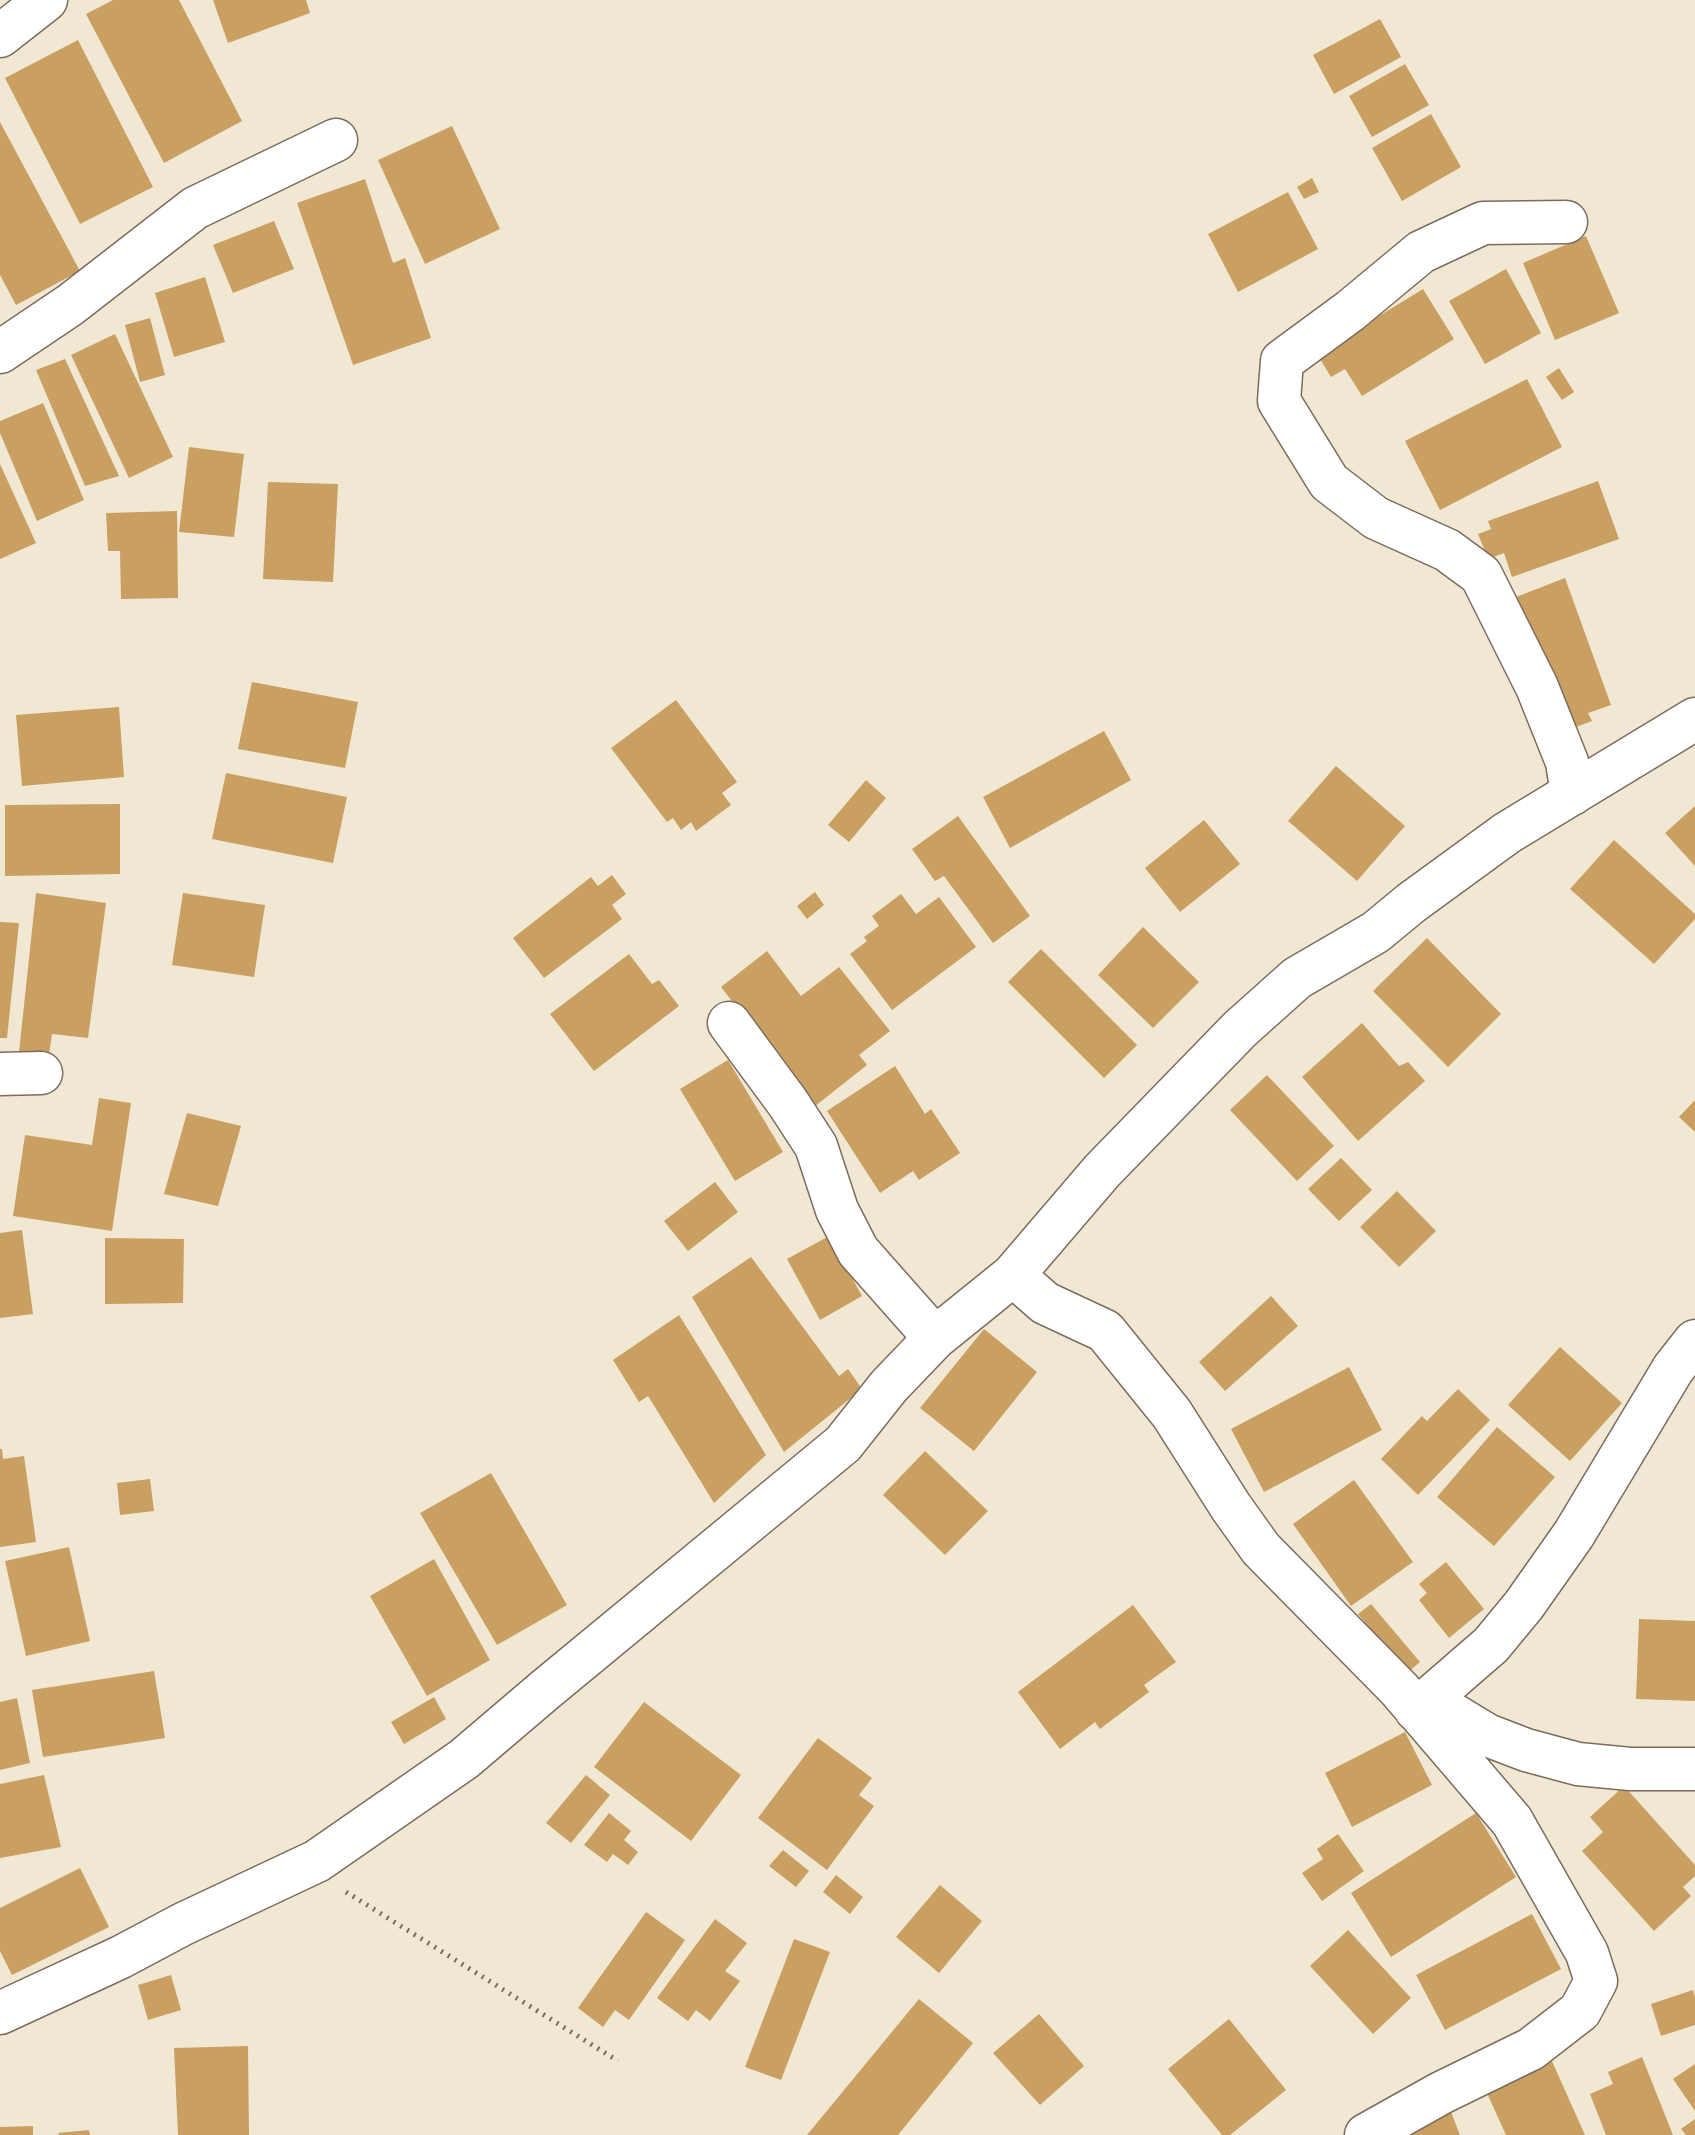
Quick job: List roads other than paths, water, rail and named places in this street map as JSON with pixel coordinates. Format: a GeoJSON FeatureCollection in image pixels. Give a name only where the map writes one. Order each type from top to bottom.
{"type":"FeatureCollection","features":[{"type":"Feature","properties":{"kind":"street"},"geometry":{"type":"LineString","coordinates":[[0,36],[46,0]]}},
{"type":"Feature","properties":{"kind":"street"},"geometry":{"type":"LineString","coordinates":[[0,352],[70,305],[195,208],[336,140]]}},
{"type":"Feature","properties":{"kind":"street"},"geometry":{"type":"LineString","coordinates":[[1566,222],[1483,223],[1421,252],[1350,311],[1282,361],[1279,401],[1329,482],[1376,518],[1447,550],[1481,575],[1537,687],[1567,762],[1572,794]]}},
{"type":"Feature","properties":{"kind":"street"},"geometry":{"type":"LineString","coordinates":[[0,2013],[317,1861],[464,1759],[843,1444],[889,1386],[935,1338],[1013,1275],[1102,1171],[1240,1029],[1297,978],[1376,932],[1507,833],[1695,719]]}},
{"type":"Feature","properties":{"kind":"street"},"geometry":{"type":"LineString","coordinates":[[729,1023],[816,1146],[837,1210],[858,1251],[935,1338]]}},
{"type":"Feature","properties":{"kind":"street"},"geometry":{"type":"LineString","coordinates":[[1013,1275],[1045,1303],[1105,1331],[1172,1414],[1261,1549],[1399,1689],[1422,1705],[1526,1750],[1578,1764],[1630,1769],[1695,1769]]}},
{"type":"Feature","properties":{"kind":"street"},"geometry":{"type":"LineString","coordinates":[[1422,1705],[1491,1645],[1524,1605],[1574,1534],[1673,1369],[1695,1341]]}},
{"type":"Feature","properties":{"kind":"street"},"geometry":{"type":"LineString","coordinates":[[1366,2135],[1441,2093],[1531,2049],[1580,2011],[1596,1981],[1587,1953],[1512,1821],[1422,1705]]}}]}
